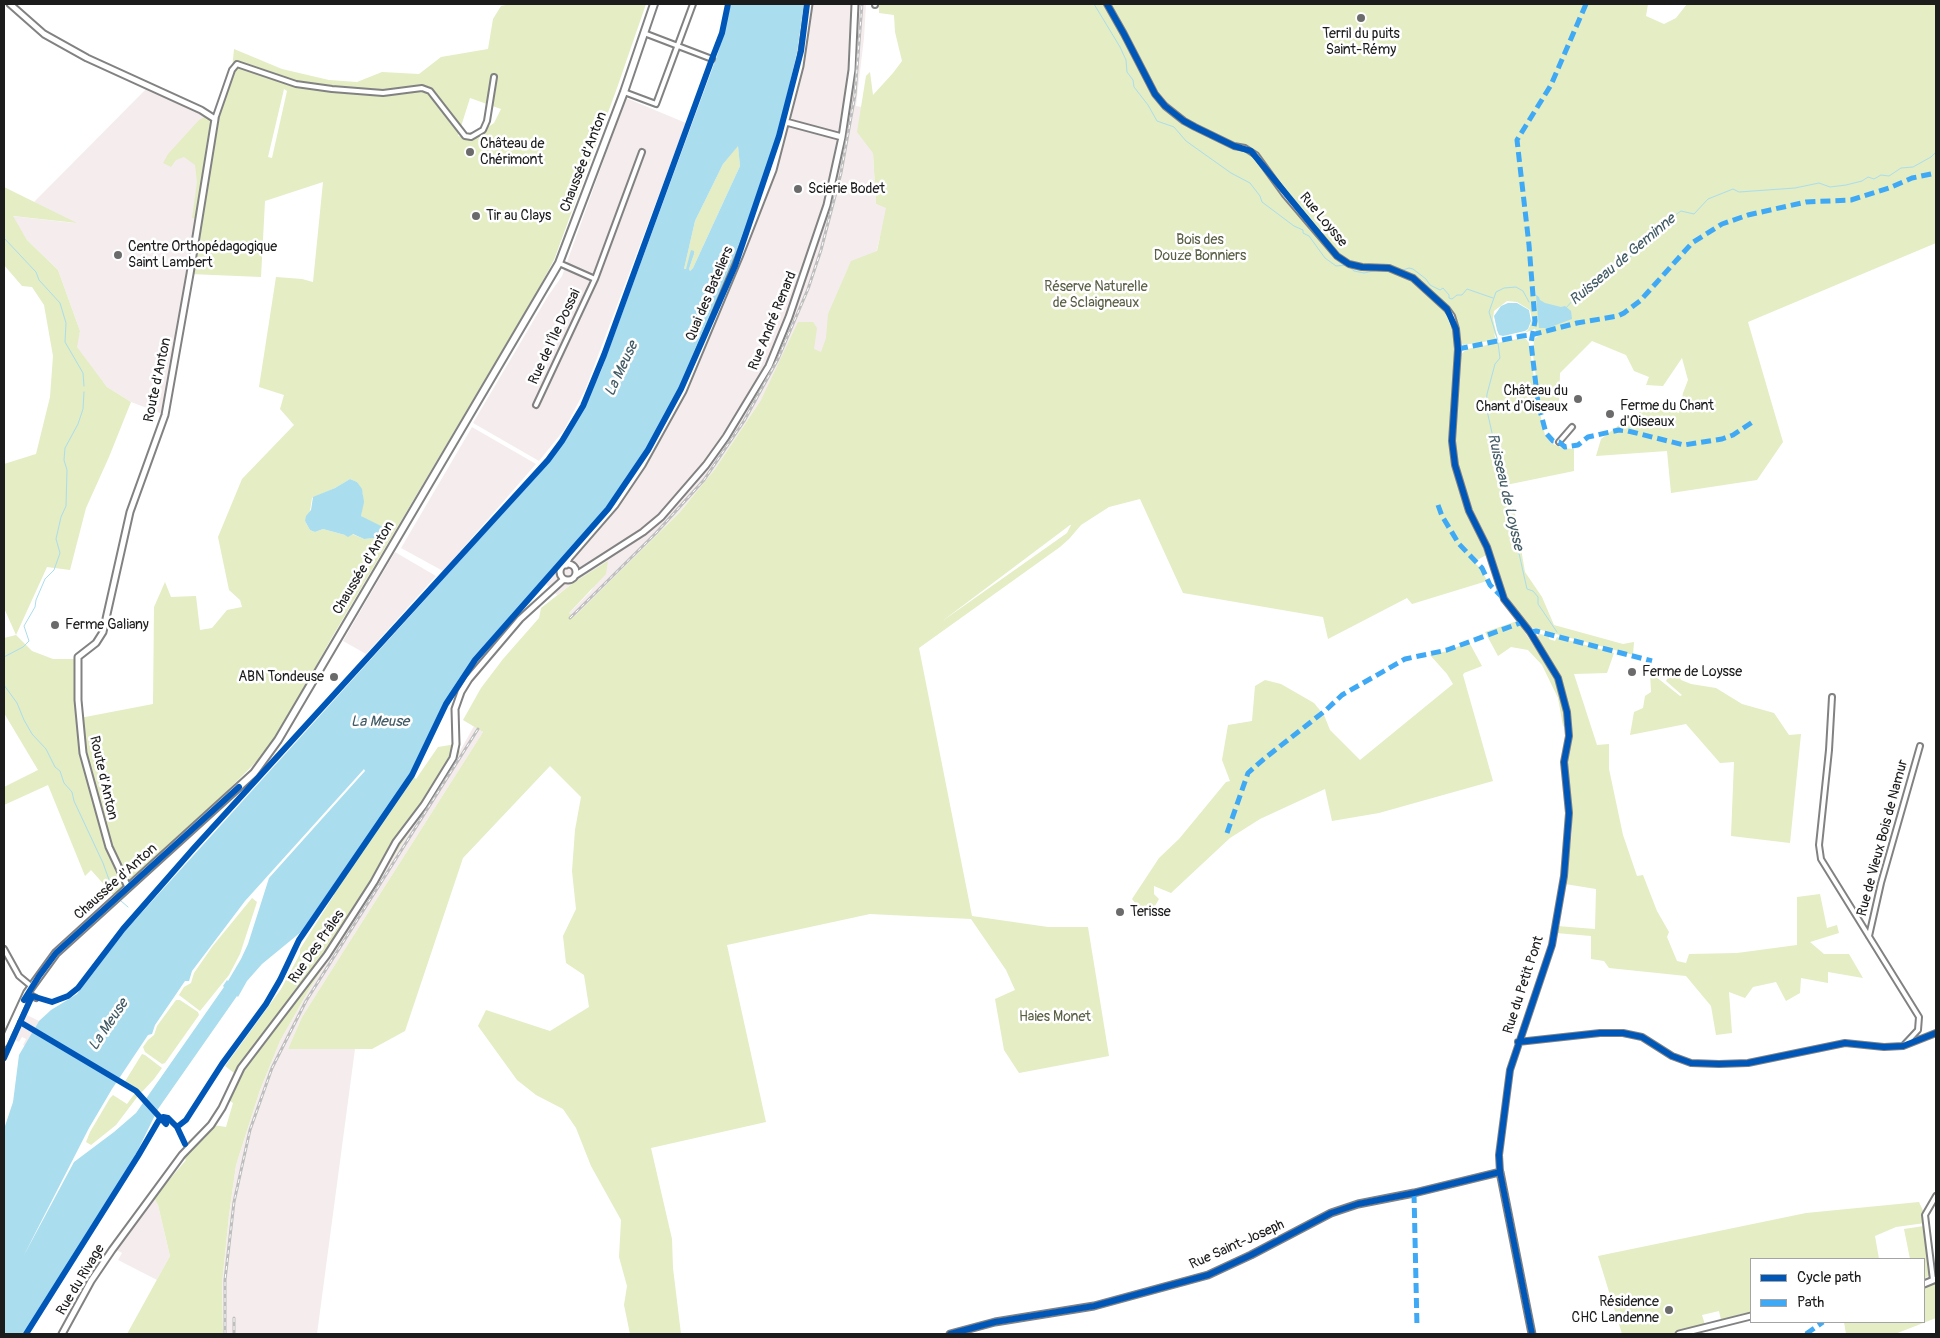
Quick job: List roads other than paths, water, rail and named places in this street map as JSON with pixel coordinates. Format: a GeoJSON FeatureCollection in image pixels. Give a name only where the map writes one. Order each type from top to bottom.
{"type":"FeatureCollection","features":[{"type":"Feature","properties":{"kind":"main road","name":"Chaussée d'Anton"},"geometry":{"type":"LineString","coordinates":[[4,1044],[31,986],[56,953],[254,773],[268,755],[559,263],[624,92],[654,4]]}},
{"type":"Feature","properties":{"kind":"street"},"geometry":{"type":"LineString","coordinates":[[10,4],[44,34],[87,58],[201,110],[215,119],[232,70],[237,64],[296,84],[332,89],[383,93],[422,88],[430,91],[465,136],[471,138],[483,130],[487,121],[494,77]]}},
{"type":"Feature","properties":{"kind":"street"},"geometry":{"type":"LineString","coordinates":[[624,92],[656,104],[693,4]]}},
{"type":"Feature","properties":{"kind":"street","name":"Quai des Bateliers"},"geometry":{"type":"LineString","coordinates":[[566,565],[569,558],[615,505],[642,465],[683,391],[772,170],[800,66],[809,4]]}},
{"type":"Feature","properties":{"kind":"street","name":"Rue André Renard"},"geometry":{"type":"LineString","coordinates":[[576,575],[643,532],[661,517],[706,465],[753,393],[768,366],[786,325],[826,205],[842,137],[852,70],[855,4]]}},
{"type":"Feature","properties":{"kind":"street","name":"Rue Loysse"},"geometry":{"type":"LineString","coordinates":[[1106,4],[1155,94],[1165,106],[1184,121],[1234,146],[1245,148],[1256,155],[1285,195],[1342,260],[1362,267],[1389,268],[1413,278],[1447,309],[1456,328],[1458,349],[1452,441],[1455,465],[1469,511],[1487,546],[1504,599],[1522,622]]}},
{"type":"Feature","properties":{"kind":"street"},"geometry":{"type":"LineString","coordinates":[[644,33],[712,59]]}},
{"type":"Feature","properties":{"kind":"street","name":"Route d'Anton"},"geometry":{"type":"LineString","coordinates":[[128,887],[109,847],[83,753],[78,700],[78,657],[96,643],[103,632],[130,512],[165,416],[215,119]]}},
{"type":"Feature","properties":{"kind":"street"},"geometry":{"type":"LineString","coordinates":[[786,122],[842,137]]}},
{"type":"Feature","properties":{"kind":"street","name":"Rue de l'Île Dossai"},"geometry":{"type":"LineString","coordinates":[[536,405],[595,279],[642,152]]}},
{"type":"Feature","properties":{"kind":"street","name":"Rue de l'Île Dossai"},"geometry":{"type":"LineString","coordinates":[[559,263],[595,279]]}},
{"type":"Feature","properties":{"kind":"street"},"geometry":{"type":"LineString","coordinates":[[1559,442],[1572,426]]}},
{"type":"Feature","properties":{"kind":"street"},"geometry":{"type":"LineString","coordinates":[[566,565],[574,567],[576,575],[573,579],[564,579],[560,573],[561,569],[566,565]]}},
{"type":"Feature","properties":{"kind":"street","name":"Rue Des Prâles"},"geometry":{"type":"LineString","coordinates":[[121,1238],[182,1155],[217,1117],[242,1068],[341,934],[374,882],[396,842],[424,805],[453,758],[456,744],[455,709],[461,692],[469,679],[520,619],[564,579]]}},
{"type":"Feature","properties":{"kind":"street","name":"Rue du Petit Pont"},"geometry":{"type":"LineString","coordinates":[[1522,622],[1558,678],[1567,712],[1569,736],[1564,762],[1569,812],[1565,866],[1552,945],[1510,1070],[1499,1155],[1500,1172],[1532,1334]]}},
{"type":"Feature","properties":{"kind":"street","name":"Rue de Vieux Bois de Namur"},"geometry":{"type":"LineString","coordinates":[[1832,697],[1829,750],[1819,845],[1820,856],[1826,869],[1919,1017],[1918,1030],[1903,1046]]}},
{"type":"Feature","properties":{"kind":"street","name":"Rue de Vieux Bois de Namur"},"geometry":{"type":"LineString","coordinates":[[1869,936],[1881,883],[1920,746]]}},
{"type":"Feature","properties":{"kind":"street"},"geometry":{"type":"LineString","coordinates":[[4,949],[19,976],[31,986]]}},
{"type":"Feature","properties":{"kind":"street"},"geometry":{"type":"LineString","coordinates":[[28,993],[36,998]]}},
{"type":"Feature","properties":{"kind":"street"},"geometry":{"type":"LineString","coordinates":[[1518,1042],[1600,1033],[1623,1033],[1642,1037],[1672,1056],[1690,1063],[1719,1064],[1748,1063],[1845,1043],[1884,1047],[1903,1046],[1936,1033]]}},
{"type":"Feature","properties":{"kind":"street","name":"Rue Saint-Joseph"},"geometry":{"type":"LineString","coordinates":[[950,1334],[995,1322],[1094,1306],[1208,1275],[1332,1214],[1358,1204],[1414,1193],[1500,1172]]}},
{"type":"Feature","properties":{"kind":"street"},"geometry":{"type":"LineString","coordinates":[[1934,1280],[1924,1215],[1936,1196]]}},
{"type":"Feature","properties":{"kind":"street","name":"Rue du Rivage"},"geometry":{"type":"LineString","coordinates":[[62,1334],[91,1281],[121,1238]]}},
{"type":"Feature","properties":{"kind":"street"},"geometry":{"type":"LineString","coordinates":[[1679,1334],[1750,1316]]}},
{"type":"Feature","properties":{"kind":"water","name":"La Meuse"},"geometry":{"type":"Polygon","coordinates":[[[731,4],[804,4],[797,53],[777,136],[733,265],[679,388],[647,448],[606,508],[474,658],[444,704],[409,776],[301,932],[262,964],[247,981],[238,997],[158,1109],[134,1158],[24,1334],[4,1334],[4,1129],[13,1102],[19,1055],[39,1021],[51,1010],[77,994],[125,931],[544,468],[572,430],[601,371],[718,53],[731,4]],[[738,146],[723,164],[695,221],[684,269],[686,269],[691,250],[694,251],[694,254],[690,271],[693,268],[740,166],[738,146]],[[364,769],[245,901],[192,971],[189,981],[185,981],[155,1025],[152,1034],[148,1035],[112,1089],[89,1128],[23,1257],[74,1162],[136,1113],[228,981],[248,944],[269,878],[365,771],[364,769]]]}},
{"type":"Feature","properties":{"kind":"water"},"geometry":{"type":"Polygon","coordinates":[[[1536,295],[1545,303],[1561,307],[1565,306],[1571,311],[1572,319],[1548,328],[1539,328],[1536,295]]]}},
{"type":"Feature","properties":{"kind":"water"},"geometry":{"type":"Polygon","coordinates":[[[1508,303],[1517,303],[1529,310],[1531,321],[1528,329],[1525,331],[1503,336],[1499,335],[1494,316],[1501,306],[1508,303]]]}},
{"type":"Feature","properties":{"kind":"water"},"geometry":{"type":"Polygon","coordinates":[[[350,479],[357,482],[362,489],[364,502],[361,516],[383,527],[383,533],[374,538],[364,539],[353,534],[348,537],[323,529],[315,532],[310,530],[305,521],[306,516],[311,510],[313,497],[335,488],[350,479]]]}},
{"type":"Feature","properties":{"kind":"waterway","name":"Ruisseau de Loysse"},"geometry":{"type":"LineString","coordinates":[[1094,4],[1120,47],[1126,60],[1127,72],[1133,80],[1134,87],[1148,105],[1157,121],[1174,127],[1186,141],[1231,173],[1250,183],[1260,196],[1262,202],[1294,226],[1303,230],[1303,233],[1309,236],[1325,258],[1336,266],[1347,265],[1354,271],[1364,273],[1382,269]]}},
{"type":"Feature","properties":{"kind":"waterway","name":"Ruisseau de Geminne"},"geometry":{"type":"LineString","coordinates":[[1566,308],[1581,291],[1600,283],[1612,268],[1630,257],[1656,233],[1659,226],[1681,211],[1694,214],[1708,199],[1733,189],[1739,192],[1795,188],[1819,183],[1830,187],[1846,185],[1862,181],[1868,177],[1874,179],[1881,175],[1889,176],[1901,168],[1913,167],[1936,152]]}},
{"type":"Feature","properties":{"kind":"waterway"},"geometry":{"type":"LineString","coordinates":[[4,238],[36,272],[39,280],[60,303],[66,323],[65,342],[83,373],[84,386]]}},
{"type":"Feature","properties":{"kind":"waterway","name":"Ruisseau de Loysse"},"geometry":{"type":"LineString","coordinates":[[1403,270],[1413,269],[1426,279],[1430,285],[1440,290],[1443,288],[1449,295],[1449,298],[1452,299],[1457,295],[1462,295],[1467,289],[1493,298]]}},
{"type":"Feature","properties":{"kind":"waterway","name":"Ruisseau de Loysse"},"geometry":{"type":"LineString","coordinates":[[1498,341],[1489,312],[1496,292],[1504,288],[1516,287],[1523,291],[1529,302]]}},
{"type":"Feature","properties":{"kind":"waterway","name":"Ruisseau de Loysse"},"geometry":{"type":"LineString","coordinates":[[1498,343],[1500,358],[1495,364],[1487,394],[1486,406],[1527,589],[1533,591],[1538,597],[1538,604],[1557,632]]}},
{"type":"Feature","properties":{"kind":"waterway"},"geometry":{"type":"LineString","coordinates":[[4,657],[23,647],[29,641],[24,626],[35,607],[45,579],[54,570],[60,553],[56,539],[61,517],[66,506],[67,470],[64,460],[65,448],[78,424],[83,409],[84,392]]}},
{"type":"Feature","properties":{"kind":"waterway"},"geometry":{"type":"LineString","coordinates":[[4,685],[17,703],[32,734],[46,749],[55,767],[60,771],[64,783],[72,792],[74,801],[103,863],[112,888]]}},
{"type":"Feature","properties":{"kind":"waterway"},"geometry":{"type":"LineString","coordinates":[[121,901],[128,907]]}},
{"type":"Feature","properties":{"kind":"railway"},"geometry":{"type":"LineString","coordinates":[[570,618],[656,533],[704,480],[744,421],[778,359],[808,289],[821,250],[841,173],[855,95],[862,4]]}},
{"type":"Feature","properties":{"kind":"railway"},"geometry":{"type":"LineString","coordinates":[[225,1334],[225,1280],[234,1202],[250,1130],[272,1068],[306,1001],[478,729]]}},
{"type":"Feature","properties":{"kind":"railway"},"geometry":{"type":"LineString","coordinates":[[234,1318],[234,1334]]}},
{"type":"Feature","properties":{"kind":"place","name":"Terril du puits Saint-Rémy"},"geometry":{"type":"Point","coordinates":[1361,18]}},
{"type":"Feature","properties":{"kind":"place","name":"Château de Chérimont"},"geometry":{"type":"Point","coordinates":[470,152]}},
{"type":"Feature","properties":{"kind":"place","name":"Scierie Bodet"},"geometry":{"type":"Point","coordinates":[798,189]}},
{"type":"Feature","properties":{"kind":"place","name":"Tir au Clays"},"geometry":{"type":"Point","coordinates":[476,216]}},
{"type":"Feature","properties":{"kind":"place","name":"Centre Orthopédagogique Saint Lambert"},"geometry":{"type":"Point","coordinates":[118,255]}},
{"type":"Feature","properties":{"kind":"place","name":"Château du Chant d'Oiseaux"},"geometry":{"type":"Point","coordinates":[1578,399]}},
{"type":"Feature","properties":{"kind":"place","name":"Ferme du Chant d'Oiseaux"},"geometry":{"type":"Point","coordinates":[1610,414]}},
{"type":"Feature","properties":{"kind":"place","name":"Ferme Galiany"},"geometry":{"type":"Point","coordinates":[55,625]}},
{"type":"Feature","properties":{"kind":"place","name":"Ferme de Loysse"},"geometry":{"type":"Point","coordinates":[1632,672]}},
{"type":"Feature","properties":{"kind":"place","name":"ABN Tondeuse"},"geometry":{"type":"Point","coordinates":[334,677]}},
{"type":"Feature","properties":{"kind":"place","name":"Terisse"},"geometry":{"type":"Point","coordinates":[1120,912]}},
{"type":"Feature","properties":{"kind":"place","name":"Résidence CHC Landenne"},"geometry":{"type":"Point","coordinates":[1669,1310]}},
{"type":"Feature","properties":{"kind":"park label","name":"Bois des Douze Bonniers"},"geometry":{"type":"Point","coordinates":[1200,248]}},
{"type":"Feature","properties":{"kind":"park label","name":"Réserve Naturelle de Sclaigneaux"},"geometry":{"type":"Point","coordinates":[1096,296]}},
{"type":"Feature","properties":{"kind":"park label","name":"Haies Monet"},"geometry":{"type":"Point","coordinates":[1055,1017]}}]}
